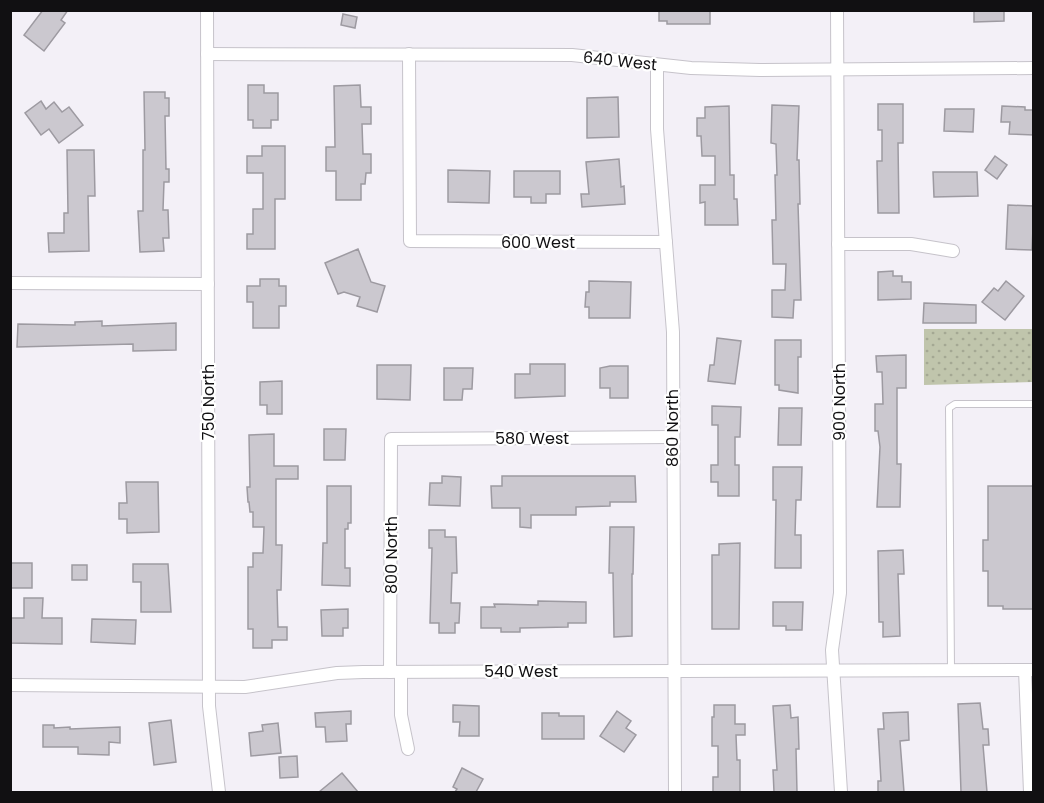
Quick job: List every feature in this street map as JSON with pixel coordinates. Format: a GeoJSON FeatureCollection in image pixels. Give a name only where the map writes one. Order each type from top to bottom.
{"type":"FeatureCollection","features":[{"type":"Feature","properties":{"kind":"street","name":"750 North"},"geometry":{"type":"LineString","coordinates":[[207,10],[209,706],[219,792]]}},
{"type":"Feature","properties":{"kind":"street","name":"900 North"},"geometry":{"type":"LineString","coordinates":[[837,10],[840,593],[834,629],[833,670],[841,792]]}},
{"type":"Feature","properties":{"kind":"street","name":"640 West"},"geometry":{"type":"LineString","coordinates":[[207,54],[572,56],[705,69],[1034,68]]}},
{"type":"Feature","properties":{"kind":"street","name":"600 West"},"geometry":{"type":"LineString","coordinates":[[409,54],[410,241],[666,242]]}},
{"type":"Feature","properties":{"kind":"street","name":"860 North"},"geometry":{"type":"LineString","coordinates":[[657,65],[657,129],[673,332],[675,792]]}},
{"type":"Feature","properties":{"kind":"street"},"geometry":{"type":"LineString","coordinates":[[838,244],[911,244],[953,251]]}},
{"type":"Feature","properties":{"kind":"street"},"geometry":{"type":"LineString","coordinates":[[10,283],[208,284]]}},
{"type":"Feature","properties":{"kind":"street","name":"580 West"},"geometry":{"type":"LineString","coordinates":[[392,439],[672,437]]}},
{"type":"Feature","properties":{"kind":"street","name":"800 North"},"geometry":{"type":"LineString","coordinates":[[392,439],[396,672],[408,749]]}},
{"type":"Feature","properties":{"kind":"street"},"geometry":{"type":"LineString","coordinates":[[1029,670],[1030,792]]}},
{"type":"Feature","properties":{"kind":"street","name":"540 West"},"geometry":{"type":"LineString","coordinates":[[10,685],[263,686],[337,673],[396,672],[1029,670]]}},
{"type":"Feature","properties":{"kind":"lane"},"geometry":{"type":"LineString","coordinates":[[951,670],[949,408],[955,404],[1034,404]]}},
{"type":"Feature","properties":{"kind":"green space"},"geometry":{"type":"Polygon","coordinates":[[[924,329],[1033,329],[1033,382],[924,385],[924,329]]]}},
{"type":"Feature","properties":{"kind":"building"},"geometry":{"type":"Polygon","coordinates":[[[43,10],[68,10],[61,20],[65,23],[44,51],[24,35],[43,10]]]}},
{"type":"Feature","properties":{"kind":"building"},"geometry":{"type":"Polygon","coordinates":[[[659,10],[710,10],[710,24],[667,24],[667,21],[659,21],[659,10]]]}},
{"type":"Feature","properties":{"kind":"building"},"geometry":{"type":"Polygon","coordinates":[[[974,10],[1004,10],[1004,21],[974,22],[974,10]]]}},
{"type":"Feature","properties":{"kind":"building"},"geometry":{"type":"Polygon","coordinates":[[[343,14],[357,17],[355,28],[341,25],[343,14]]]}},
{"type":"Feature","properties":{"kind":"building"},"geometry":{"type":"Polygon","coordinates":[[[248,85],[264,85],[264,93],[278,93],[278,120],[271,120],[271,128],[253,128],[253,120],[248,120],[248,85]]]}},
{"type":"Feature","properties":{"kind":"building"},"geometry":{"type":"Polygon","coordinates":[[[360,85],[361,107],[371,107],[371,124],[362,124],[363,154],[371,154],[371,173],[366,173],[365,184],[361,184],[361,200],[336,200],[336,171],[326,171],[326,147],[335,147],[334,86],[360,85]]]}},
{"type":"Feature","properties":{"kind":"building"},"geometry":{"type":"Polygon","coordinates":[[[144,92],[165,92],[165,98],[169,98],[169,116],[165,116],[166,169],[169,169],[169,182],[164,182],[163,210],[168,210],[169,238],[163,238],[164,251],[140,252],[138,211],[143,211],[144,92]]]}},
{"type":"Feature","properties":{"kind":"building"},"geometry":{"type":"Polygon","coordinates":[[[618,97],[619,137],[587,138],[587,98],[618,97]]]}},
{"type":"Feature","properties":{"kind":"building"},"geometry":{"type":"Polygon","coordinates":[[[41,101],[46,109],[54,102],[62,112],[69,107],[83,125],[59,143],[49,129],[41,135],[25,113],[41,101]]]}},
{"type":"Feature","properties":{"kind":"building"},"geometry":{"type":"Polygon","coordinates":[[[878,104],[903,104],[903,143],[898,143],[899,213],[878,213],[877,161],[882,161],[882,130],[878,130],[878,104]]]}},
{"type":"Feature","properties":{"kind":"building"},"geometry":{"type":"Polygon","coordinates":[[[772,105],[799,106],[797,160],[799,160],[801,300],[794,300],[793,318],[772,317],[772,290],[785,290],[786,264],[773,264],[772,220],[776,220],[775,175],[777,175],[776,144],[771,143],[772,105]]]}},
{"type":"Feature","properties":{"kind":"building"},"geometry":{"type":"Polygon","coordinates":[[[729,106],[730,175],[734,175],[734,199],[737,199],[738,225],[705,225],[705,202],[700,203],[700,185],[715,185],[715,156],[702,156],[701,136],[697,136],[697,118],[705,118],[705,107],[729,106]]]}},
{"type":"Feature","properties":{"kind":"building"},"geometry":{"type":"Polygon","coordinates":[[[1002,106],[1025,107],[1025,110],[1034,110],[1034,135],[1009,134],[1010,122],[1001,122],[1002,106]]]}},
{"type":"Feature","properties":{"kind":"building"},"geometry":{"type":"Polygon","coordinates":[[[945,109],[974,109],[973,132],[944,131],[945,109]]]}},
{"type":"Feature","properties":{"kind":"building"},"geometry":{"type":"Polygon","coordinates":[[[262,146],[285,146],[285,199],[275,199],[275,249],[247,249],[247,234],[253,234],[253,209],[263,209],[263,173],[247,173],[247,156],[262,156],[262,146]]]}},
{"type":"Feature","properties":{"kind":"building"},"geometry":{"type":"Polygon","coordinates":[[[67,150],[94,150],[95,196],[88,196],[89,251],[49,252],[48,233],[64,233],[64,213],[68,213],[67,150]]]}},
{"type":"Feature","properties":{"kind":"building"},"geometry":{"type":"Polygon","coordinates":[[[995,156],[1007,165],[997,179],[985,170],[995,156]]]}},
{"type":"Feature","properties":{"kind":"building"},"geometry":{"type":"Polygon","coordinates":[[[619,159],[625,204],[582,207],[581,194],[589,194],[586,162],[619,159]]]}},
{"type":"Feature","properties":{"kind":"building"},"geometry":{"type":"Polygon","coordinates":[[[448,170],[490,171],[489,203],[448,202],[448,170]]]}},
{"type":"Feature","properties":{"kind":"building"},"geometry":{"type":"Polygon","coordinates":[[[514,171],[560,171],[560,194],[546,194],[546,203],[531,203],[531,197],[514,197],[514,171]]]}},
{"type":"Feature","properties":{"kind":"building"},"geometry":{"type":"Polygon","coordinates":[[[933,172],[977,172],[978,196],[934,197],[933,172]]]}},
{"type":"Feature","properties":{"kind":"building"},"geometry":{"type":"Polygon","coordinates":[[[1008,205],[1034,206],[1032,250],[1006,249],[1008,205]]]}},
{"type":"Feature","properties":{"kind":"building"},"geometry":{"type":"Polygon","coordinates":[[[358,249],[371,282],[385,286],[377,312],[357,306],[360,297],[344,292],[338,294],[325,263],[358,249]]]}},
{"type":"Feature","properties":{"kind":"building"},"geometry":{"type":"Polygon","coordinates":[[[893,271],[893,276],[902,276],[902,282],[911,282],[911,299],[878,300],[878,272],[893,271]]]}},
{"type":"Feature","properties":{"kind":"building"},"geometry":{"type":"Polygon","coordinates":[[[260,279],[279,279],[279,286],[286,286],[286,306],[279,306],[279,328],[253,328],[253,302],[247,302],[247,286],[260,286],[260,279]]]}},
{"type":"Feature","properties":{"kind":"building"},"geometry":{"type":"Polygon","coordinates":[[[589,281],[631,282],[630,318],[589,318],[589,307],[585,307],[589,281]]]}},
{"type":"Feature","properties":{"kind":"building"},"geometry":{"type":"Polygon","coordinates":[[[1006,281],[1024,296],[1005,320],[982,302],[994,288],[998,291],[1006,281]]]}},
{"type":"Feature","properties":{"kind":"building"},"geometry":{"type":"Polygon","coordinates":[[[924,303],[976,305],[976,323],[923,323],[924,303]]]}},
{"type":"Feature","properties":{"kind":"building"},"geometry":{"type":"Polygon","coordinates":[[[102,321],[102,326],[176,323],[176,350],[133,351],[133,344],[17,347],[18,324],[75,325],[75,322],[102,321]]]}},
{"type":"Feature","properties":{"kind":"building"},"geometry":{"type":"Polygon","coordinates":[[[717,338],[741,341],[735,384],[708,381],[710,365],[714,365],[717,338]]]}},
{"type":"Feature","properties":{"kind":"building"},"geometry":{"type":"Polygon","coordinates":[[[775,340],[801,340],[801,357],[798,357],[798,393],[779,390],[779,385],[775,385],[775,340]]]}},
{"type":"Feature","properties":{"kind":"building"},"geometry":{"type":"Polygon","coordinates":[[[906,355],[906,388],[897,388],[897,464],[901,464],[900,507],[877,507],[880,447],[878,431],[875,431],[875,404],[883,404],[882,372],[877,372],[876,356],[906,355]]]}},
{"type":"Feature","properties":{"kind":"building"},"geometry":{"type":"Polygon","coordinates":[[[530,364],[565,364],[565,396],[515,398],[515,374],[530,374],[530,364]]]}},
{"type":"Feature","properties":{"kind":"building"},"geometry":{"type":"Polygon","coordinates":[[[377,365],[411,365],[410,400],[377,399],[377,365]]]}},
{"type":"Feature","properties":{"kind":"building"},"geometry":{"type":"Polygon","coordinates":[[[628,366],[628,398],[610,398],[610,388],[600,388],[600,368],[628,366]]]}},
{"type":"Feature","properties":{"kind":"building"},"geometry":{"type":"Polygon","coordinates":[[[444,368],[473,368],[472,389],[463,389],[462,400],[444,400],[444,368]]]}},
{"type":"Feature","properties":{"kind":"building"},"geometry":{"type":"Polygon","coordinates":[[[282,381],[282,414],[267,414],[267,405],[260,405],[260,382],[282,381]]]}},
{"type":"Feature","properties":{"kind":"building"},"geometry":{"type":"Polygon","coordinates":[[[712,406],[741,407],[740,437],[735,437],[735,465],[739,465],[739,496],[718,496],[718,482],[711,482],[711,465],[718,465],[718,425],[712,425],[712,406]]]}},
{"type":"Feature","properties":{"kind":"building"},"geometry":{"type":"Polygon","coordinates":[[[779,408],[802,408],[801,445],[778,445],[779,408]]]}},
{"type":"Feature","properties":{"kind":"building"},"geometry":{"type":"Polygon","coordinates":[[[324,429],[346,429],[345,460],[324,460],[324,429]]]}},
{"type":"Feature","properties":{"kind":"building"},"geometry":{"type":"Polygon","coordinates":[[[274,434],[274,466],[298,466],[298,479],[276,479],[276,545],[282,545],[281,590],[277,590],[278,627],[287,627],[287,640],[272,640],[272,648],[253,648],[253,629],[248,629],[248,567],[253,567],[253,553],[263,553],[264,527],[253,527],[253,512],[250,512],[248,502],[249,435],[274,434]]]}},
{"type":"Feature","properties":{"kind":"building"},"geometry":{"type":"Polygon","coordinates":[[[773,467],[802,467],[801,500],[796,500],[795,535],[801,535],[801,568],[775,568],[776,500],[773,500],[773,467]]]}},
{"type":"Feature","properties":{"kind":"building"},"geometry":{"type":"Polygon","coordinates":[[[442,476],[461,477],[460,506],[429,505],[430,483],[442,483],[442,476]]]}},
{"type":"Feature","properties":{"kind":"building"},"geometry":{"type":"Polygon","coordinates":[[[502,476],[635,476],[636,502],[610,502],[610,506],[576,507],[576,515],[531,515],[531,528],[520,527],[520,508],[492,508],[491,486],[502,486],[502,476]]]}},
{"type":"Feature","properties":{"kind":"building"},"geometry":{"type":"Polygon","coordinates":[[[126,482],[158,482],[159,532],[127,533],[127,519],[119,519],[119,503],[127,503],[126,482]]]}},
{"type":"Feature","properties":{"kind":"building"},"geometry":{"type":"Polygon","coordinates":[[[327,486],[351,486],[351,523],[348,523],[348,529],[345,529],[345,568],[350,568],[350,586],[322,585],[323,543],[327,543],[327,486]]]}},
{"type":"Feature","properties":{"kind":"building"},"geometry":{"type":"Polygon","coordinates":[[[988,486],[1034,486],[1033,609],[1003,609],[1003,606],[988,606],[988,571],[983,571],[983,540],[988,540],[988,486]]]}},
{"type":"Feature","properties":{"kind":"building"},"geometry":{"type":"Polygon","coordinates":[[[610,527],[634,527],[632,636],[614,637],[613,573],[609,573],[610,527]]]}},
{"type":"Feature","properties":{"kind":"building"},"geometry":{"type":"Polygon","coordinates":[[[429,530],[445,530],[445,537],[456,537],[457,573],[452,573],[451,603],[460,603],[459,623],[455,623],[455,633],[439,633],[439,623],[430,623],[432,548],[429,548],[429,530]]]}},
{"type":"Feature","properties":{"kind":"building"},"geometry":{"type":"Polygon","coordinates":[[[740,543],[739,629],[712,629],[712,555],[719,555],[719,544],[740,543]]]}},
{"type":"Feature","properties":{"kind":"building"},"geometry":{"type":"Polygon","coordinates":[[[903,550],[904,574],[898,574],[900,636],[883,637],[883,622],[879,622],[878,551],[903,550]]]}},
{"type":"Feature","properties":{"kind":"building"},"geometry":{"type":"Polygon","coordinates":[[[10,563],[32,563],[32,588],[10,588],[10,563]]]}},
{"type":"Feature","properties":{"kind":"building"},"geometry":{"type":"Polygon","coordinates":[[[133,564],[168,564],[171,612],[141,612],[141,582],[133,582],[133,564]]]}},
{"type":"Feature","properties":{"kind":"building"},"geometry":{"type":"Polygon","coordinates":[[[72,565],[87,565],[87,580],[72,580],[72,565]]]}},
{"type":"Feature","properties":{"kind":"building"},"geometry":{"type":"Polygon","coordinates":[[[24,598],[43,598],[42,618],[62,618],[62,644],[10,643],[10,618],[24,618],[24,598]]]}},
{"type":"Feature","properties":{"kind":"building"},"geometry":{"type":"Polygon","coordinates":[[[538,601],[586,602],[586,623],[568,623],[568,627],[520,628],[520,632],[501,632],[501,628],[481,628],[481,607],[495,607],[494,604],[538,605],[538,601]]]}},
{"type":"Feature","properties":{"kind":"building"},"geometry":{"type":"Polygon","coordinates":[[[773,602],[803,602],[802,630],[786,630],[786,626],[773,626],[773,602]]]}},
{"type":"Feature","properties":{"kind":"building"},"geometry":{"type":"Polygon","coordinates":[[[348,609],[348,628],[343,628],[343,636],[322,636],[321,610],[348,609]]]}},
{"type":"Feature","properties":{"kind":"building"},"geometry":{"type":"Polygon","coordinates":[[[92,619],[136,620],[135,644],[91,642],[92,619]]]}},
{"type":"Feature","properties":{"kind":"building"},"geometry":{"type":"Polygon","coordinates":[[[980,703],[983,729],[988,729],[989,745],[983,745],[987,792],[961,792],[958,704],[980,703]]]}},
{"type":"Feature","properties":{"kind":"building"},"geometry":{"type":"Polygon","coordinates":[[[453,705],[479,706],[479,736],[459,736],[460,722],[453,722],[453,705]]]}},
{"type":"Feature","properties":{"kind":"building"},"geometry":{"type":"Polygon","coordinates":[[[714,705],[735,705],[735,724],[745,724],[745,735],[736,735],[737,760],[740,760],[740,792],[713,792],[713,777],[718,777],[718,746],[712,746],[714,705]]]}},
{"type":"Feature","properties":{"kind":"building"},"geometry":{"type":"Polygon","coordinates":[[[790,705],[791,718],[798,717],[797,792],[774,792],[773,770],[777,770],[773,706],[790,705]]]}},
{"type":"Feature","properties":{"kind":"building"},"geometry":{"type":"Polygon","coordinates":[[[351,711],[351,724],[346,724],[347,741],[326,742],[325,727],[316,727],[315,713],[351,711]]]}},
{"type":"Feature","properties":{"kind":"building"},"geometry":{"type":"Polygon","coordinates":[[[617,711],[631,721],[626,728],[636,735],[624,752],[600,736],[617,711]]]}},
{"type":"Feature","properties":{"kind":"building"},"geometry":{"type":"Polygon","coordinates":[[[908,712],[909,740],[900,741],[904,792],[878,792],[878,781],[881,781],[878,729],[884,729],[883,713],[908,712]]]}},
{"type":"Feature","properties":{"kind":"building"},"geometry":{"type":"Polygon","coordinates":[[[542,713],[584,716],[584,739],[542,739],[542,713]]]}},
{"type":"Feature","properties":{"kind":"building"},"geometry":{"type":"Polygon","coordinates":[[[171,720],[176,762],[154,765],[149,723],[171,720]]]}},
{"type":"Feature","properties":{"kind":"building"},"geometry":{"type":"Polygon","coordinates":[[[278,723],[281,753],[251,756],[249,733],[263,731],[262,725],[278,723]]]}},
{"type":"Feature","properties":{"kind":"building"},"geometry":{"type":"Polygon","coordinates":[[[43,725],[54,725],[54,728],[70,727],[70,729],[120,727],[120,743],[109,742],[109,755],[78,754],[78,747],[43,747],[43,725]]]}},
{"type":"Feature","properties":{"kind":"building"},"geometry":{"type":"Polygon","coordinates":[[[297,756],[298,777],[280,778],[279,757],[297,756]]]}},
{"type":"Feature","properties":{"kind":"building"},"geometry":{"type":"Polygon","coordinates":[[[462,768],[483,779],[476,792],[455,792],[457,789],[453,787],[462,768]]]}},
{"type":"Feature","properties":{"kind":"building"},"geometry":{"type":"Polygon","coordinates":[[[342,773],[358,792],[319,792],[342,773]]]}}]}
